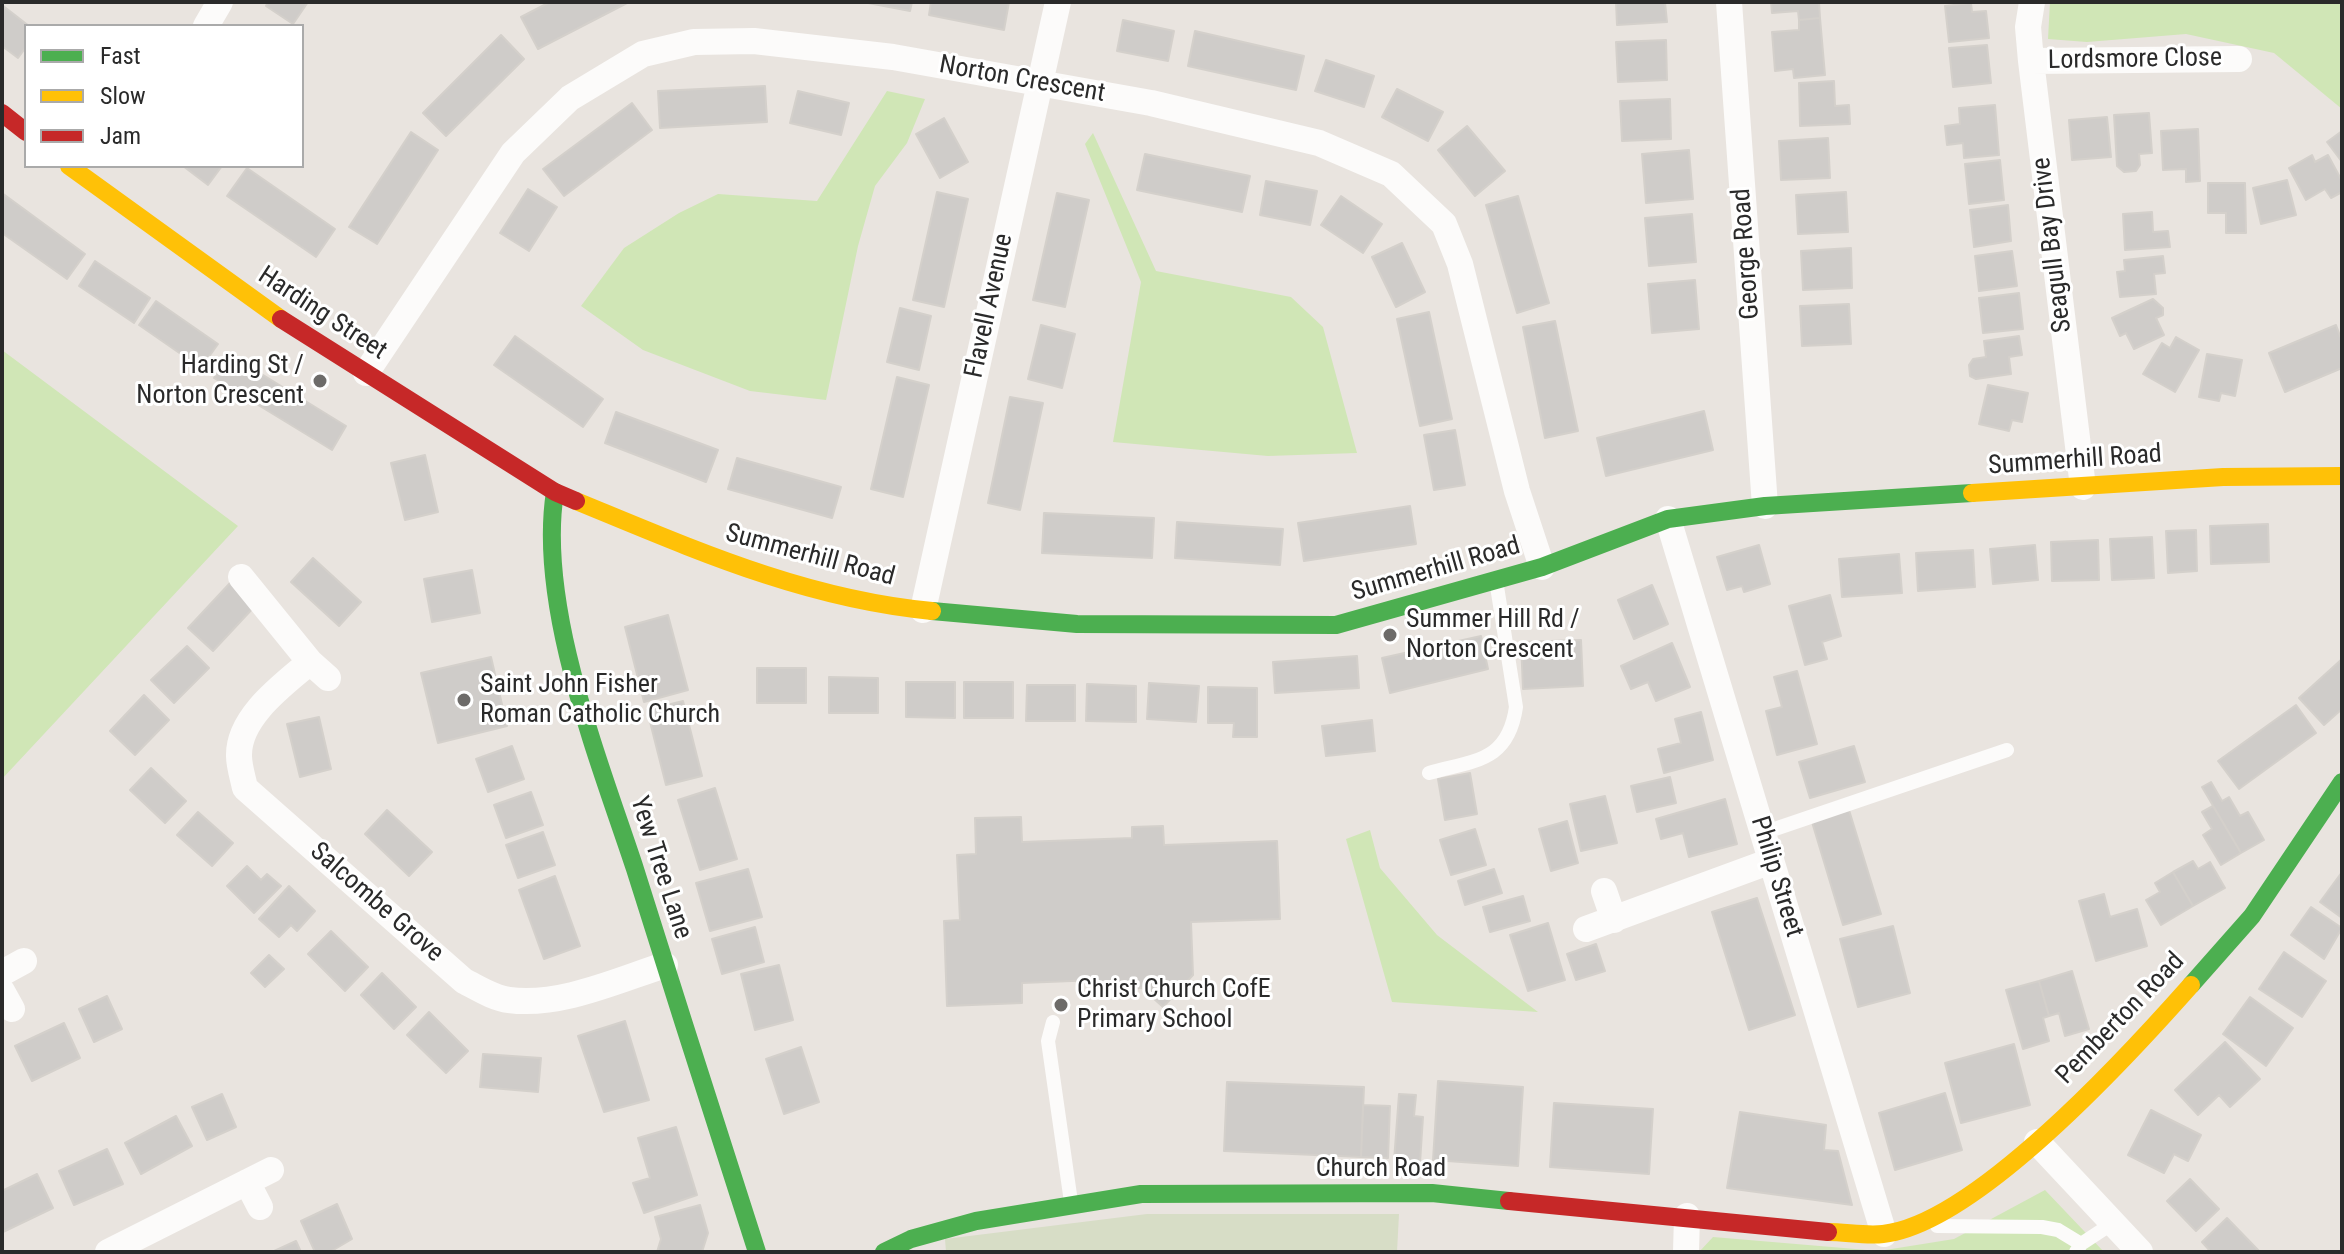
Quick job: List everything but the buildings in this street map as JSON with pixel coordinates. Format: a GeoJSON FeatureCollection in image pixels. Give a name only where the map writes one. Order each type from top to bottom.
{"type":"FeatureCollection","features":[{"type":"Feature","properties":{"kind":"main road"},"geometry":{"type":"LineString","coordinates":[[2,113],[24,130]]}},
{"type":"Feature","properties":{"kind":"main road","name":"Harding Street"},"geometry":{"type":"LineString","coordinates":[[72,168],[250,299],[555,492]]}},
{"type":"Feature","properties":{"kind":"main road","name":"Summerhill Road"},"geometry":{"type":"LineString","coordinates":[[555,492],[746,571],[863,602],[1077,624],[1336,625],[1542,567],[1668,519],[1765,506],[2223,477],[2342,476]]}},
{"type":"Feature","properties":{"kind":"main road","name":"Yew Tree Lane"},"geometry":{"type":"LineString","coordinates":[[555,492],[550,524],[552,579],[606,788],[757,1252]]}},
{"type":"Feature","properties":{"kind":"main road","name":"Pemberton Road"},"geometry":{"type":"LineString","coordinates":[[1884,1234],[1940,1214],[1989,1183],[2037,1142],[2169,1010],[2252,916],[2342,782]]}},
{"type":"Feature","properties":{"kind":"main road","name":"Church Road"},"geometry":{"type":"LineString","coordinates":[[884,1252],[911,1239],[976,1221],[1141,1194],[1432,1193],[1687,1216],[1811,1231],[1884,1234]]}},
{"type":"Feature","properties":{"kind":"street"},"geometry":{"type":"LineString","coordinates":[[207,24],[220,2]]}},
{"type":"Feature","properties":{"kind":"street","name":"Flavell Avenue"},"geometry":{"type":"LineString","coordinates":[[923,610],[1058,2]]}},
{"type":"Feature","properties":{"kind":"street","name":"George Road"},"geometry":{"type":"LineString","coordinates":[[1729,2],[1765,506]]}},
{"type":"Feature","properties":{"kind":"street","name":"Seagull Bay Drive"},"geometry":{"type":"LineString","coordinates":[[2032,2],[2028,27],[2031,61],[2083,487]]}},
{"type":"Feature","properties":{"kind":"street","name":"Norton Crescent"},"geometry":{"type":"LineString","coordinates":[[366,373],[513,153],[570,98],[643,54],[694,42],[754,41],[893,57],[1151,103],[1319,143],[1391,174],[1444,224],[1460,264],[1517,491],[1542,567]]}},
{"type":"Feature","properties":{"kind":"street","name":"Lordsmore Close"},"geometry":{"type":"LineString","coordinates":[[2031,61],[2239,59]]}},
{"type":"Feature","properties":{"kind":"street"},"geometry":{"type":"LineString","coordinates":[[97,188],[111,168]]}},
{"type":"Feature","properties":{"kind":"street","name":"Philip Street"},"geometry":{"type":"LineString","coordinates":[[1668,519],[1884,1234]]}},
{"type":"Feature","properties":{"kind":"street","name":"Salcombe Grove"},"geometry":{"type":"LineString","coordinates":[[241,577],[319,670],[273,693],[247,727],[238,755],[245,788],[464,981],[507,1000],[528,1001],[578,992],[665,965]]}},
{"type":"Feature","properties":{"kind":"street"},"geometry":{"type":"LineString","coordinates":[[1586,929],[1771,861]]}},
{"type":"Feature","properties":{"kind":"street"},"geometry":{"type":"LineString","coordinates":[[1604,891],[1614,920]]}},
{"type":"Feature","properties":{"kind":"street"},"geometry":{"type":"LineString","coordinates":[[2037,1142],[2140,1252]]}},
{"type":"Feature","properties":{"kind":"street"},"geometry":{"type":"LineString","coordinates":[[108,1252],[271,1170]]}},
{"type":"Feature","properties":{"kind":"street"},"geometry":{"type":"LineString","coordinates":[[247,1182],[260,1207]]}},
{"type":"Feature","properties":{"kind":"street"},"geometry":{"type":"LineString","coordinates":[[1686,1252],[1687,1216]]}},
{"type":"Feature","properties":{"kind":"lane"},"geometry":{"type":"LineString","coordinates":[[1429,773],[1495,753],[1507,741],[1514,726],[1516,707],[1496,580]]}},
{"type":"Feature","properties":{"kind":"lane"},"geometry":{"type":"LineString","coordinates":[[1763,833],[2007,750]]}},
{"type":"Feature","properties":{"kind":"lane"},"geometry":{"type":"LineString","coordinates":[[1053,1022],[1048,1041],[1071,1207]]}},
{"type":"Feature","properties":{"kind":"lane"},"geometry":{"type":"LineString","coordinates":[[1910,1224],[2042,1227],[2058,1230],[2078,1248],[2113,1223]]}},
{"type":"Feature","properties":{"kind":"green space"},"geometry":{"type":"Polygon","coordinates":[[[2050,2],[2342,2],[2342,109],[2274,53],[2186,34],[2087,42],[2048,39],[2050,2]]]}},
{"type":"Feature","properties":{"kind":"green space"},"geometry":{"type":"Polygon","coordinates":[[[887,91],[925,99],[907,143],[875,186],[858,246],[826,400],[750,391],[643,350],[581,306],[624,248],[679,213],[718,194],[817,201],[887,91]]]}},
{"type":"Feature","properties":{"kind":"green space"},"geometry":{"type":"Polygon","coordinates":[[[1093,133],[1156,271],[1291,297],[1323,327],[1357,453],[1268,456],[1113,442],[1141,282],[1085,144],[1093,133]]]}},
{"type":"Feature","properties":{"kind":"green space"},"geometry":{"type":"Polygon","coordinates":[[[2,350],[238,526],[2,779],[2,350]]]}},
{"type":"Feature","properties":{"kind":"green space"},"geometry":{"type":"Polygon","coordinates":[[[1370,830],[1380,868],[1437,935],[1538,1012],[1392,1002],[1346,839],[1370,830]]]}},
{"type":"Feature","properties":{"kind":"green space"},"geometry":{"type":"Polygon","coordinates":[[[2045,1190],[2104,1252],[1699,1252],[1713,1237],[1879,1251],[1954,1239],[2045,1190]]]}},
{"type":"Feature","properties":{"kind":"green space"},"geometry":{"type":"Polygon","coordinates":[[[1147,1214],[1399,1214],[1397,1252],[946,1252],[945,1239],[1147,1214]]]}},
{"type":"Feature","properties":{"kind":"traffic: fast"},"geometry":{"type":"LineString","coordinates":[[555,492],[552,536],[555,584],[575,682],[757,1252]]}},
{"type":"Feature","properties":{"kind":"traffic: fast"},"geometry":{"type":"LineString","coordinates":[[932,611],[1077,624],[1336,625],[1542,567],[1668,519],[1765,506],[1972,493]]}},
{"type":"Feature","properties":{"kind":"traffic: fast"},"geometry":{"type":"LineString","coordinates":[[2191,985],[2252,916],[2342,782]]}},
{"type":"Feature","properties":{"kind":"traffic: fast"},"geometry":{"type":"LineString","coordinates":[[884,1252],[911,1239],[976,1221],[1141,1194],[1432,1193],[1509,1201]]}},
{"type":"Feature","properties":{"kind":"traffic: slow"},"geometry":{"type":"LineString","coordinates":[[72,168],[281,319]]}},
{"type":"Feature","properties":{"kind":"traffic: slow"},"geometry":{"type":"LineString","coordinates":[[1972,493],[2223,477],[2342,476]]}},
{"type":"Feature","properties":{"kind":"traffic: slow"},"geometry":{"type":"LineString","coordinates":[[576,501],[706,554],[794,584],[839,596],[932,611]]}},
{"type":"Feature","properties":{"kind":"traffic: slow"},"geometry":{"type":"LineString","coordinates":[[1828,1232],[1883,1234],[1920,1223],[1961,1201],[2005,1169],[2091,1092],[2191,985]]}},
{"type":"Feature","properties":{"kind":"traffic: jam"},"geometry":{"type":"LineString","coordinates":[[2,113],[24,130]]}},
{"type":"Feature","properties":{"kind":"traffic: jam"},"geometry":{"type":"LineString","coordinates":[[281,319],[555,492],[576,501]]}},
{"type":"Feature","properties":{"kind":"traffic: jam"},"geometry":{"type":"LineString","coordinates":[[1509,1201],[1828,1232]]}},
{"type":"Feature","properties":{"kind":"place","name":"Harding St / Norton Crescent"},"geometry":{"type":"Point","coordinates":[320,381]}},
{"type":"Feature","properties":{"kind":"place","name":"Summer Hill Rd / Norton Crescent"},"geometry":{"type":"Point","coordinates":[1390,635]}},
{"type":"Feature","properties":{"kind":"place","name":"Saint John Fisher Roman Catholic Church"},"geometry":{"type":"Point","coordinates":[464,700]}},
{"type":"Feature","properties":{"kind":"place","name":"Christ Church CofE Primary School"},"geometry":{"type":"Point","coordinates":[1061,1005]}}]}
